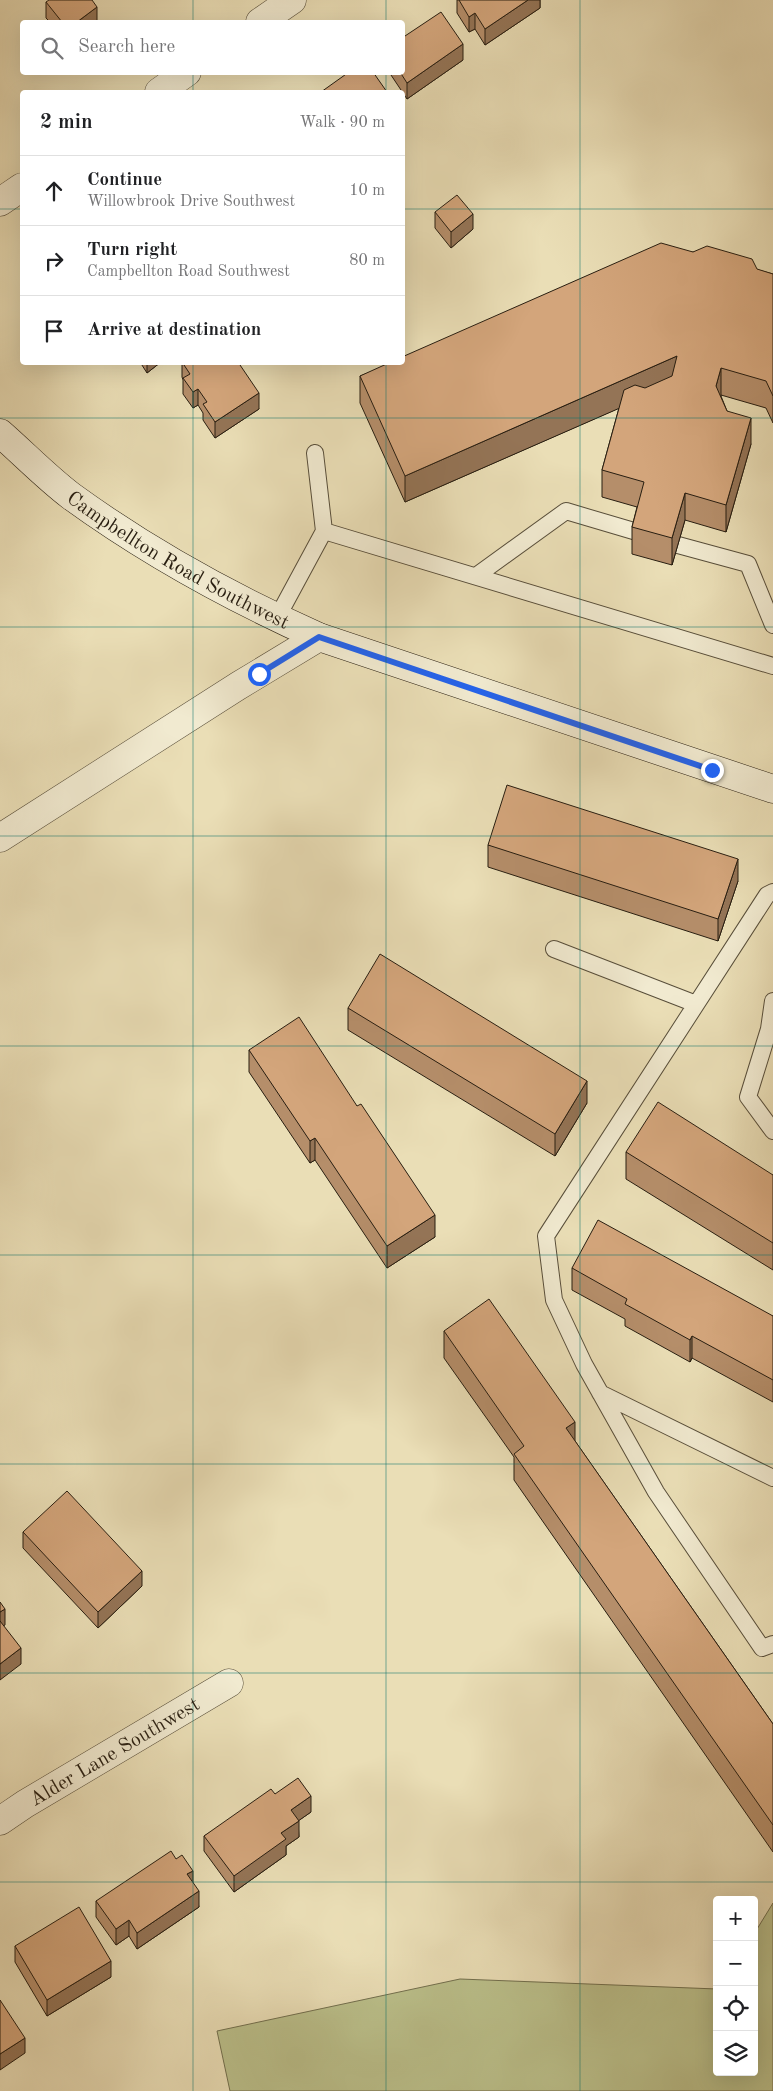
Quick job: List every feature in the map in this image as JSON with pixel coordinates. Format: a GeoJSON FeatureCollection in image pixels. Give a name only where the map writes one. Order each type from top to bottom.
{"type":"FeatureCollection","features":[{"type":"Feature","properties":{"kind":"main road"},"geometry":{"type":"LineString","coordinates":[[263,20],[292,0]]}},
{"type":"Feature","properties":{"kind":"main road"},"geometry":{"type":"LineString","coordinates":[[162,90],[184,75]]}},
{"type":"Feature","properties":{"kind":"main road"},"geometry":{"type":"LineString","coordinates":[[0,202],[20,188]]}},
{"type":"Feature","properties":{"kind":"main road","name":"Campbellton Road Southwest"},"geometry":{"type":"LineString","coordinates":[[0,433],[70,495],[148,548],[276,618],[319,637],[773,789]]}},
{"type":"Feature","properties":{"kind":"main road"},"geometry":{"type":"LineString","coordinates":[[0,838],[319,637]]}},
{"type":"Feature","properties":{"kind":"main road","name":"Alder Lane Southwest"},"geometry":{"type":"LineString","coordinates":[[0,1821],[25,1804],[229,1683]]}},
{"type":"Feature","properties":{"kind":"lane"},"geometry":{"type":"LineString","coordinates":[[276,618],[324,531],[315,453]]}},
{"type":"Feature","properties":{"kind":"lane"},"geometry":{"type":"LineString","coordinates":[[476,576],[566,511],[637,532]]}},
{"type":"Feature","properties":{"kind":"lane"},"geometry":{"type":"LineString","coordinates":[[324,531],[773,666]]}},
{"type":"Feature","properties":{"kind":"lane"},"geometry":{"type":"LineString","coordinates":[[678,545],[748,564],[773,625]]}},
{"type":"Feature","properties":{"kind":"lane"},"geometry":{"type":"LineString","coordinates":[[773,892],[767,895],[546,1236],[554,1300],[600,1393],[656,1492],[762,1648],[773,1644]]}},
{"type":"Feature","properties":{"kind":"lane"},"geometry":{"type":"LineString","coordinates":[[554,949],[696,1004]]}},
{"type":"Feature","properties":{"kind":"lane"},"geometry":{"type":"LineString","coordinates":[[773,1001],[771,1029],[748,1097],[773,1131]]}},
{"type":"Feature","properties":{"kind":"lane"},"geometry":{"type":"LineString","coordinates":[[600,1393],[773,1478]]}},
{"type":"Feature","properties":{"kind":"green space"},"geometry":{"type":"Polygon","coordinates":[[[773,1903],[773,2091],[230,2091],[217,2031],[460,1979],[713,1989],[713,2076],[758,2076],[758,1927],[773,1903]]]}},
{"type":"Feature","properties":{"kind":"building"},"geometry":{"type":"Polygon","coordinates":[[[49,0],[92,0],[97,7],[80,20],[60,20],[46,2],[49,0]]]}},
{"type":"Feature","properties":{"kind":"building"},"geometry":{"type":"Polygon","coordinates":[[[459,0],[528,0],[485,29],[475,13],[469,17],[459,0]]]}},
{"type":"Feature","properties":{"kind":"building"},"geometry":{"type":"Polygon","coordinates":[[[441,12],[463,44],[407,83],[402,75],[405,75],[405,36],[441,12]]]}},
{"type":"Feature","properties":{"kind":"building"},"geometry":{"type":"Polygon","coordinates":[[[345,75],[375,75],[386,90],[324,90],[345,75]]]}},
{"type":"Feature","properties":{"kind":"building"},"geometry":{"type":"Polygon","coordinates":[[[457,195],[473,214],[451,232],[435,212],[457,195]]]}},
{"type":"Feature","properties":{"kind":"building"},"geometry":{"type":"Polygon","coordinates":[[[661,243],[693,252],[707,246],[752,259],[757,269],[773,274],[773,396],[766,381],[721,368],[716,386],[727,411],[751,418],[726,505],[685,493],[672,538],[632,527],[644,482],[602,470],[624,390],[635,385],[645,388],[672,376],[677,356],[405,476],[360,376],[384,365],[405,365],[405,356],[661,243]]]}},
{"type":"Feature","properties":{"kind":"building"},"geometry":{"type":"Polygon","coordinates":[[[184,365],[240,365],[259,393],[215,422],[203,404],[207,402],[198,389],[193,392],[183,378],[190,374],[184,365]]]}},
{"type":"Feature","properties":{"kind":"building"},"geometry":{"type":"Polygon","coordinates":[[[507,785],[738,859],[718,919],[488,845],[507,785]]]}},
{"type":"Feature","properties":{"kind":"building"},"geometry":{"type":"Polygon","coordinates":[[[380,954],[587,1081],[555,1134],[348,1008],[380,954]]]}},
{"type":"Feature","properties":{"kind":"building"},"geometry":{"type":"Polygon","coordinates":[[[299,1017],[357,1106],[361,1104],[435,1215],[387,1246],[315,1138],[310,1141],[249,1050],[299,1017]]]}},
{"type":"Feature","properties":{"kind":"building"},"geometry":{"type":"Polygon","coordinates":[[[658,1102],[773,1175],[773,1243],[626,1152],[658,1102]]]}},
{"type":"Feature","properties":{"kind":"building"},"geometry":{"type":"Polygon","coordinates":[[[598,1220],[773,1316],[773,1380],[692,1336],[690,1340],[625,1304],[627,1299],[572,1268],[598,1220]]]}},
{"type":"Feature","properties":{"kind":"building"},"geometry":{"type":"Polygon","coordinates":[[[489,1299],[575,1422],[566,1428],[773,1724],[773,1825],[514,1454],[524,1446],[444,1331],[489,1299]]]}},
{"type":"Feature","properties":{"kind":"building"},"geometry":{"type":"Polygon","coordinates":[[[67,1491],[142,1571],[98,1612],[23,1532],[67,1491]]]}},
{"type":"Feature","properties":{"kind":"building"},"geometry":{"type":"Polygon","coordinates":[[[0,1602],[5,1609],[0,1612],[0,1602]]]}},
{"type":"Feature","properties":{"kind":"building"},"geometry":{"type":"Polygon","coordinates":[[[0,1621],[21,1648],[0,1664],[0,1621]]]}},
{"type":"Feature","properties":{"kind":"building"},"geometry":{"type":"Polygon","coordinates":[[[298,1778],[311,1796],[291,1810],[299,1821],[281,1833],[286,1839],[234,1876],[204,1836],[271,1789],[275,1794],[298,1778]]]}},
{"type":"Feature","properties":{"kind":"building"},"geometry":{"type":"Polygon","coordinates":[[[171,1851],[176,1859],[182,1855],[193,1871],[187,1874],[199,1891],[137,1933],[129,1920],[116,1929],[96,1901],[171,1851]]]}},
{"type":"Feature","properties":{"kind":"building"},"geometry":{"type":"Polygon","coordinates":[[[79,1907],[111,1961],[47,2000],[15,1946],[79,1907]]]}},
{"type":"Feature","properties":{"kind":"building"},"geometry":{"type":"Polygon","coordinates":[[[0,2000],[25,2038],[0,2054],[0,2000]]]}},
{"type":"Feature","properties":{"kind":"route"},"geometry":{"type":"LineString","coordinates":[[259,674],[319,637],[712,770]]}}]}
